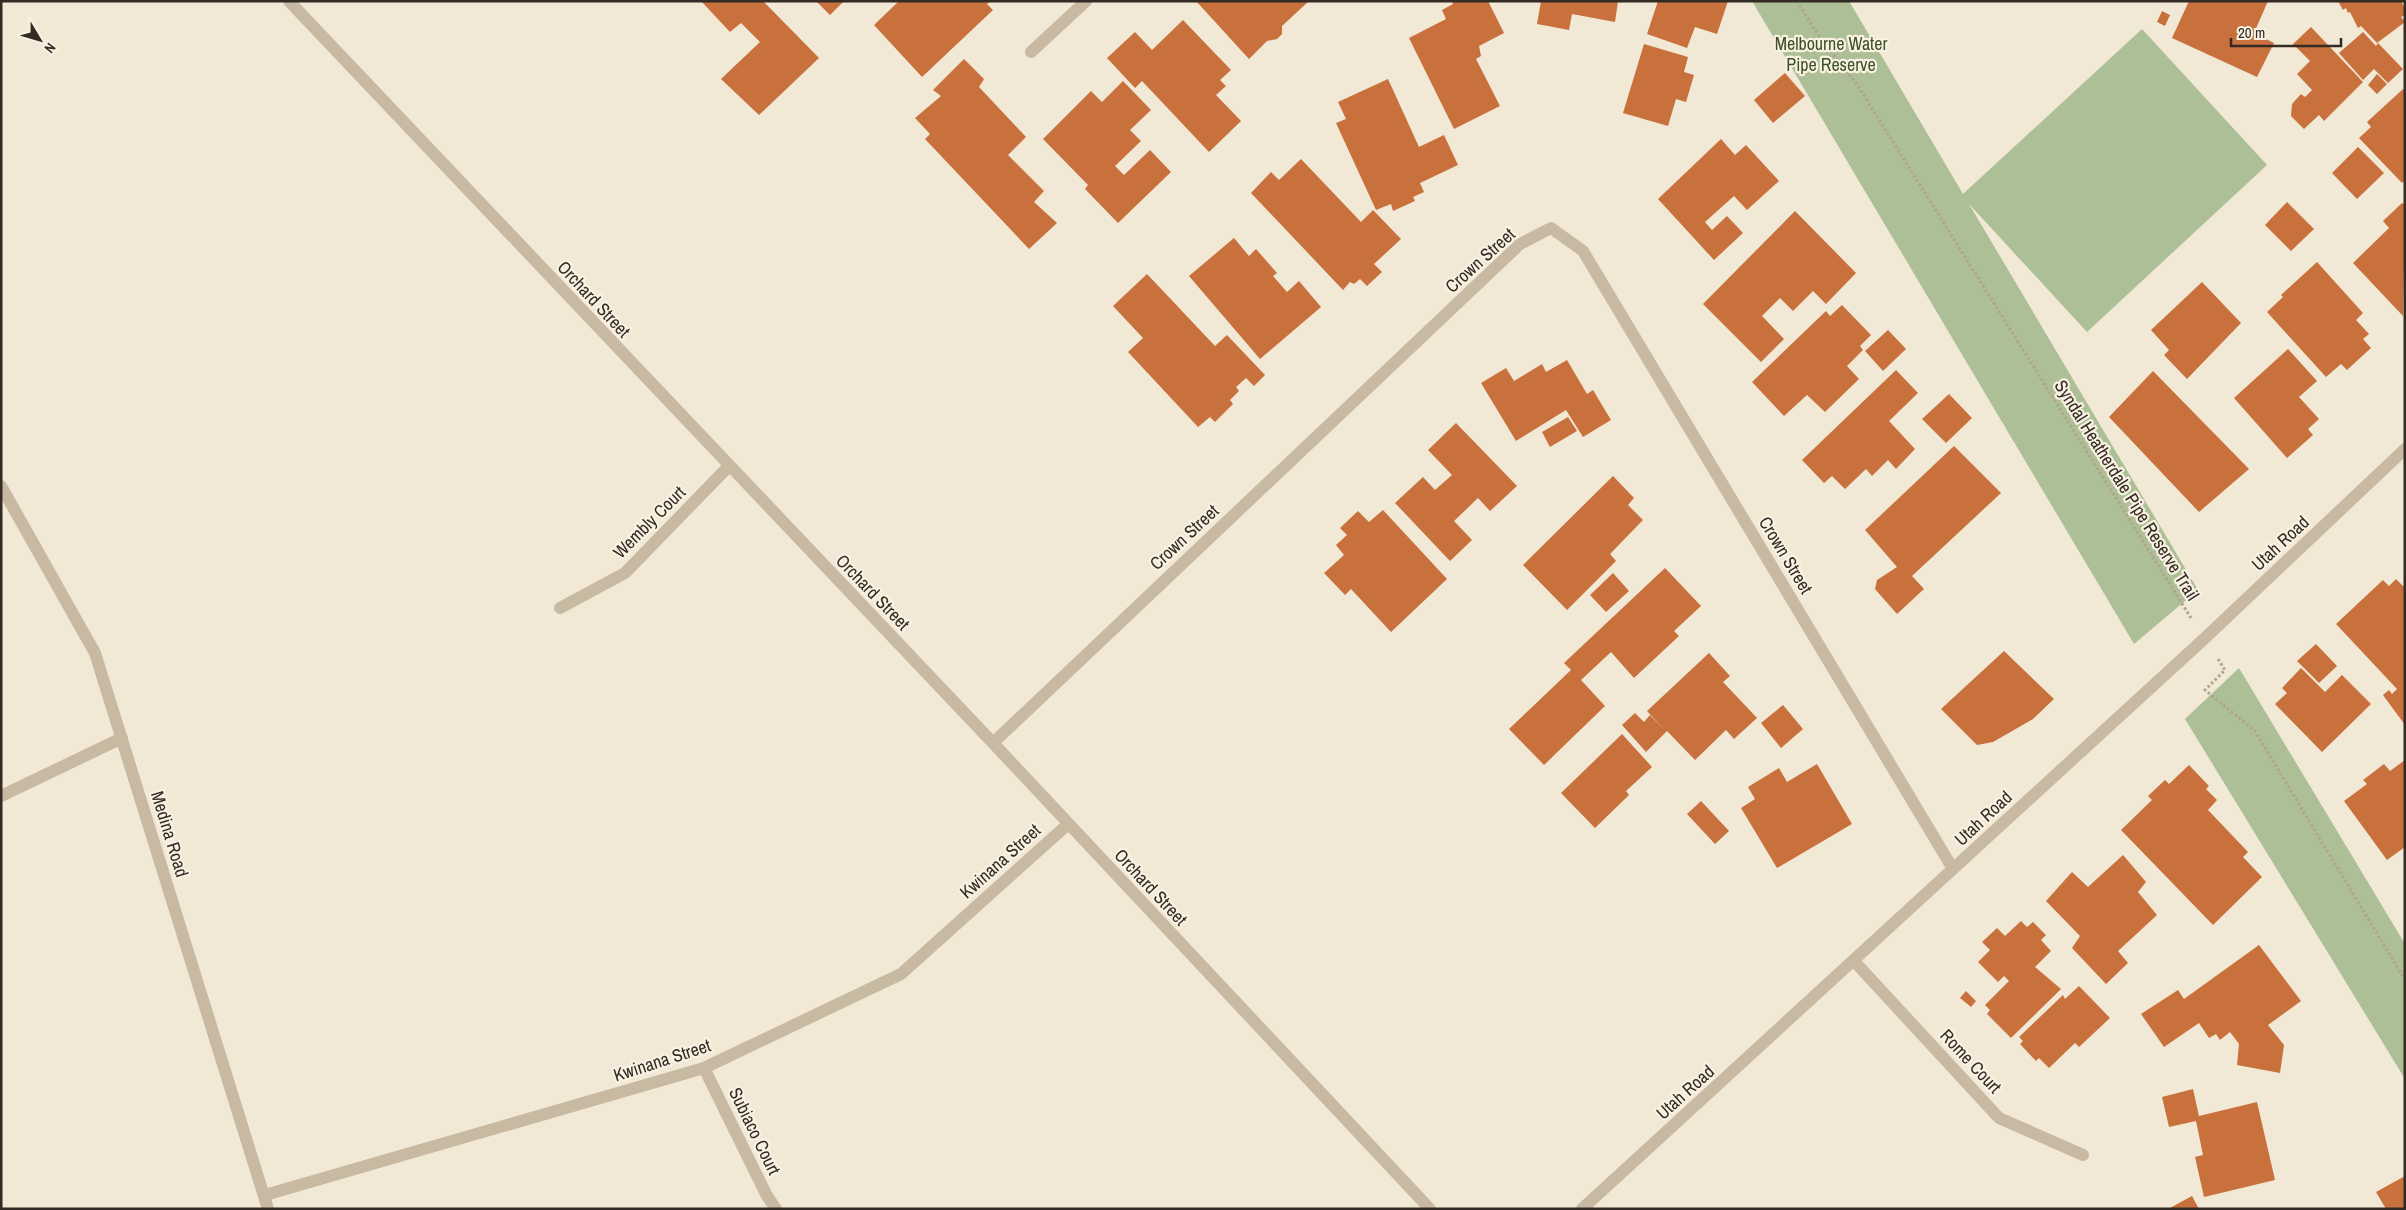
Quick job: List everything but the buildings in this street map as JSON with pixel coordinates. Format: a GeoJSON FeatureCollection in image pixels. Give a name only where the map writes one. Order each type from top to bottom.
{"type":"FeatureCollection","features":[{"type":"Feature","properties":{"kind":"street","name":"Orchard Street"},"geometry":{"type":"LineString","coordinates":[[289,1],[993,743],[1067,825],[1430,1209]]}},
{"type":"Feature","properties":{"kind":"street"},"geometry":{"type":"LineString","coordinates":[[1031,52],[1080,3]]}},
{"type":"Feature","properties":{"kind":"street","name":"Crown Street"},"geometry":{"type":"LineString","coordinates":[[993,743],[1520,244],[1552,228],[1582,251],[1953,869]]}},
{"type":"Feature","properties":{"kind":"street","name":"Utah Road"},"geometry":{"type":"LineString","coordinates":[[1582,1209],[2205,638],[2405,449]]}},
{"type":"Feature","properties":{"kind":"street","name":"Wembly Court"},"geometry":{"type":"LineString","coordinates":[[560,608],[626,573],[729,466]]}},
{"type":"Feature","properties":{"kind":"street","name":"Medina Road"},"geometry":{"type":"LineString","coordinates":[[1,486],[96,653],[268,1209]]}},
{"type":"Feature","properties":{"kind":"street"},"geometry":{"type":"LineString","coordinates":[[1,796],[122,738]]}},
{"type":"Feature","properties":{"kind":"street","name":"Kwinana Street"},"geometry":{"type":"LineString","coordinates":[[264,1195],[704,1068],[901,974],[1067,825]]}},
{"type":"Feature","properties":{"kind":"street","name":"Rome Court"},"geometry":{"type":"LineString","coordinates":[[1854,961],[2000,1118],[2083,1155]]}},
{"type":"Feature","properties":{"kind":"street","name":"Subiaco Court"},"geometry":{"type":"LineString","coordinates":[[704,1068],[767,1196],[776,1209]]}},
{"type":"Feature","properties":{"kind":"path","name":"Syndal Heatherdale Pipe Reserve Trail"},"geometry":{"type":"LineString","coordinates":[[1798,1],[1820,38],[1858,86],[2225,670],[2205,690],[2255,731],[2405,980]]}},
{"type":"Feature","properties":{"kind":"green space","name":"Melbourne Water Pipe Reserve"},"geometry":{"type":"Polygon","coordinates":[[[1752,1],[1849,1],[1963,194],[2142,29],[2267,165],[2087,332],[1969,204],[2198,590],[2134,644],[1752,1]]]}},
{"type":"Feature","properties":{"kind":"green space"},"geometry":{"type":"Polygon","coordinates":[[[2239,668],[2405,944],[2405,1079],[2185,719],[2239,668]]]}}]}
